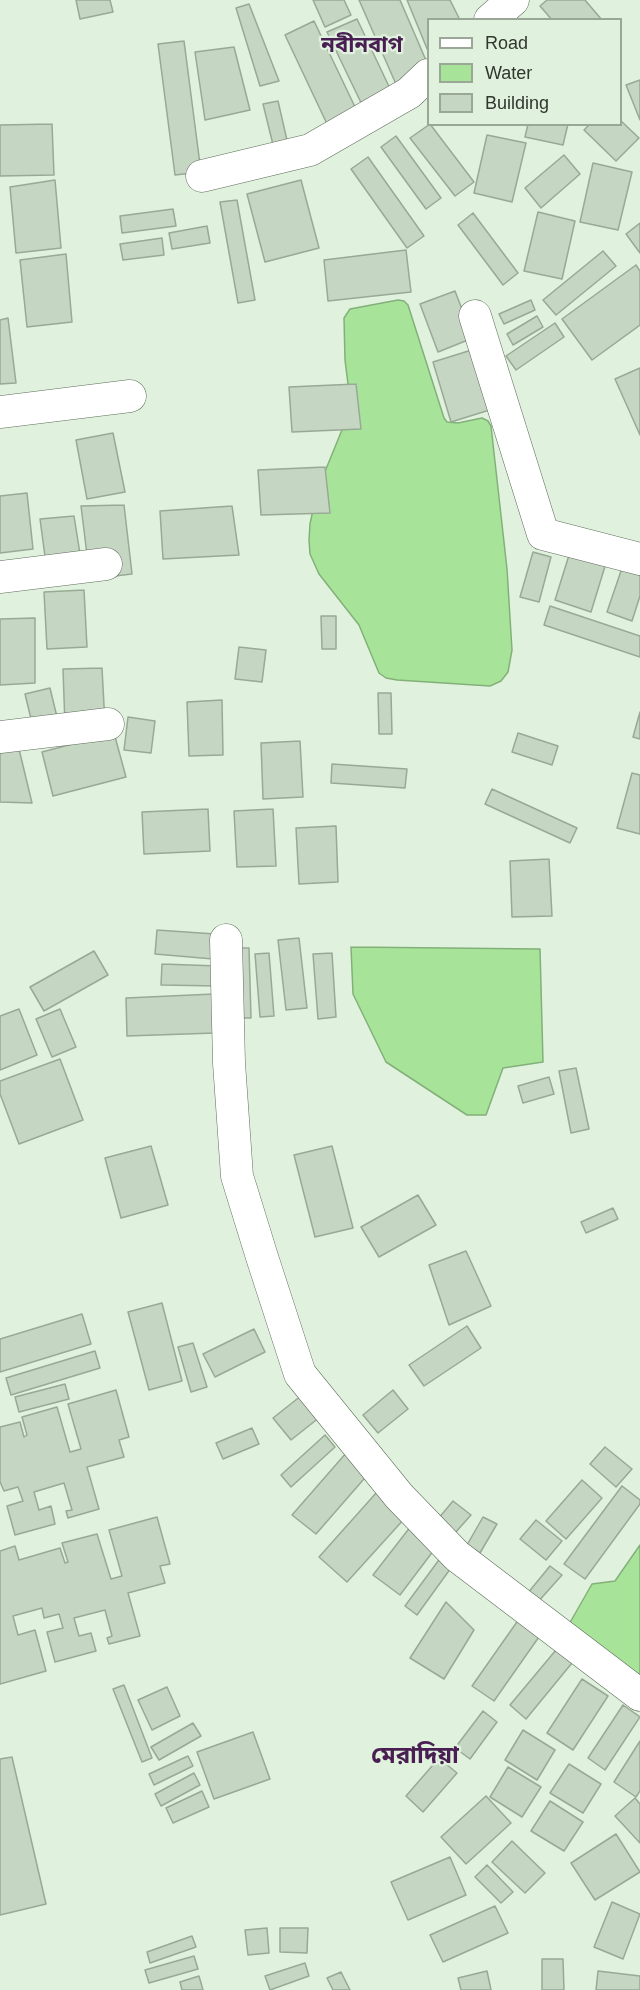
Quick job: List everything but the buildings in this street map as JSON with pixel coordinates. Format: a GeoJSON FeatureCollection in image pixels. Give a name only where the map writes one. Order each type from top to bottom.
{"type":"FeatureCollection","features":[{"type":"Feature","properties":{"kind":"street"},"geometry":{"type":"LineString","coordinates":[[492,18],[513,0]]}},
{"type":"Feature","properties":{"kind":"street"},"geometry":{"type":"LineString","coordinates":[[202,176],[310,150],[409,93],[427,77]]}},
{"type":"Feature","properties":{"kind":"street"},"geometry":{"type":"LineString","coordinates":[[475,316],[543,534],[640,559]]}},
{"type":"Feature","properties":{"kind":"street"},"geometry":{"type":"LineString","coordinates":[[0,412],[129,396]]}},
{"type":"Feature","properties":{"kind":"street"},"geometry":{"type":"LineString","coordinates":[[0,577],[106,564]]}},
{"type":"Feature","properties":{"kind":"street"},"geometry":{"type":"LineString","coordinates":[[0,737],[108,724]]}},
{"type":"Feature","properties":{"kind":"street"},"geometry":{"type":"LineString","coordinates":[[226,940],[229,1063],[237,1176],[300,1374],[399,1496],[458,1556],[640,1695]]}},
{"type":"Feature","properties":{"kind":"water"},"geometry":{"type":"Polygon","coordinates":[[[398,300],[408,305],[444,418],[447,422],[458,423],[482,418],[491,426],[507,569],[512,650],[508,672],[501,681],[490,686],[397,680],[386,678],[379,673],[359,625],[319,574],[310,554],[310,524],[317,491],[344,425],[349,392],[345,360],[344,318],[350,309],[398,300]]]}},
{"type":"Feature","properties":{"kind":"water"},"geometry":{"type":"Polygon","coordinates":[[[351,947],[540,949],[543,1062],[503,1068],[486,1115],[467,1115],[386,1062],[353,994],[351,947]]]}},
{"type":"Feature","properties":{"kind":"water"},"geometry":{"type":"Polygon","coordinates":[[[640,1545],[640,1675],[623,1670],[568,1626],[592,1584],[615,1581],[640,1545]]]}},
{"type":"Feature","properties":{"kind":"district","name":"নবীনবাগ"},"geometry":{"type":"Point","coordinates":[362,46]}},
{"type":"Feature","properties":{"kind":"district","name":"মেরাদিয়া"},"geometry":{"type":"Point","coordinates":[415,1756]}}]}
